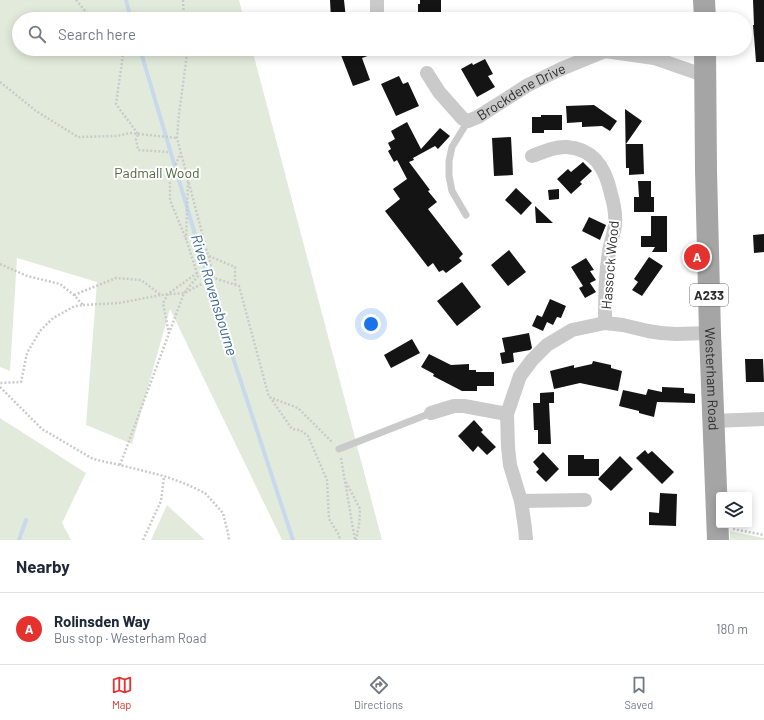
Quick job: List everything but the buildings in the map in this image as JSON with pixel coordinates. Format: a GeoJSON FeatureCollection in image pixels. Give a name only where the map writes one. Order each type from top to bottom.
{"type":"FeatureCollection","features":[{"type":"Feature","properties":{"kind":"main road"},"geometry":{"type":"LineString","coordinates":[[704,0],[705,12]]}},
{"type":"Feature","properties":{"kind":"main road","name":"Westerham Road"},"geometry":{"type":"LineString","coordinates":[[705,56],[706,178],[717,533]]}},
{"type":"Feature","properties":{"kind":"street"},"geometry":{"type":"LineString","coordinates":[[377,0],[377,12]]}},
{"type":"Feature","properties":{"kind":"street","name":"Brockdene Drive"},"geometry":{"type":"LineString","coordinates":[[427,73],[439,92],[462,119],[468,121],[528,85],[560,69],[592,56]]}},
{"type":"Feature","properties":{"kind":"street","name":"Brockdene Drive"},"geometry":{"type":"LineString","coordinates":[[640,56],[654,58],[706,76]]}},
{"type":"Feature","properties":{"kind":"street","name":"Hassock Wood"},"geometry":{"type":"LineString","coordinates":[[532,156],[554,148],[567,147],[581,150],[591,154],[606,174],[613,202],[615,226],[609,252],[606,276],[605,323]]}},
{"type":"Feature","properties":{"kind":"street"},"geometry":{"type":"LineString","coordinates":[[526,540],[526,528],[521,501],[510,465],[507,414],[520,376],[532,360],[547,345],[572,330],[605,323],[661,333],[710,333]]}},
{"type":"Feature","properties":{"kind":"street"},"geometry":{"type":"LineString","coordinates":[[431,413],[454,406],[464,406],[507,414]]}},
{"type":"Feature","properties":{"kind":"street"},"geometry":{"type":"LineString","coordinates":[[713,421],[764,419]]}},
{"type":"Feature","properties":{"kind":"street"},"geometry":{"type":"LineString","coordinates":[[521,501],[585,500]]}},
{"type":"Feature","properties":{"kind":"lane"},"geometry":{"type":"LineString","coordinates":[[466,215],[452,191],[449,176],[449,161],[452,147],[468,121]]}},
{"type":"Feature","properties":{"kind":"lane"},"geometry":{"type":"LineString","coordinates":[[339,450],[431,413]]}},
{"type":"Feature","properties":{"kind":"path"},"geometry":{"type":"LineString","coordinates":[[76,0],[86,12]]}},
{"type":"Feature","properties":{"kind":"path"},"geometry":{"type":"LineString","coordinates":[[183,0],[184,12]]}},
{"type":"Feature","properties":{"kind":"path"},"geometry":{"type":"LineString","coordinates":[[123,56],[116,104],[138,135]]}},
{"type":"Feature","properties":{"kind":"path"},"geometry":{"type":"LineString","coordinates":[[187,56],[177,138],[214,278]]}},
{"type":"Feature","properties":{"kind":"path"},"geometry":{"type":"LineString","coordinates":[[0,82],[36,111],[78,137],[117,136],[130,133],[177,138]]}},
{"type":"Feature","properties":{"kind":"path"},"geometry":{"type":"LineString","coordinates":[[138,135],[136,139],[138,150],[168,152]]}},
{"type":"Feature","properties":{"kind":"path"},"geometry":{"type":"LineString","coordinates":[[120,465],[184,293],[198,276],[186,239],[170,200],[170,178],[181,152]]}},
{"type":"Feature","properties":{"kind":"path"},"geometry":{"type":"LineString","coordinates":[[186,239],[188,178]]}},
{"type":"Feature","properties":{"kind":"path"},"geometry":{"type":"LineString","coordinates":[[208,256],[235,267],[235,284]]}},
{"type":"Feature","properties":{"kind":"path"},"geometry":{"type":"LineString","coordinates":[[0,264],[27,276],[60,284],[74,295],[83,305]]}},
{"type":"Feature","properties":{"kind":"path"},"geometry":{"type":"LineString","coordinates":[[169,334],[163,303],[168,294],[197,273]]}},
{"type":"Feature","properties":{"kind":"path"},"geometry":{"type":"LineString","coordinates":[[74,295],[116,278],[141,280],[161,295]]}},
{"type":"Feature","properties":{"kind":"path"},"geometry":{"type":"LineString","coordinates":[[0,383],[21,382],[27,353],[40,331],[53,318],[75,306],[119,303],[161,295],[184,293],[214,278],[235,284],[239,286],[270,397],[292,429],[300,430],[308,436],[327,480],[329,519],[339,535],[340,540]]}},
{"type":"Feature","properties":{"kind":"path"},"geometry":{"type":"LineString","coordinates":[[0,387],[42,430],[93,459],[164,476],[205,493],[223,513],[229,540]]}},
{"type":"Feature","properties":{"kind":"path"},"geometry":{"type":"LineString","coordinates":[[270,397],[298,408],[339,450],[356,540]]}},
{"type":"Feature","properties":{"kind":"path"},"geometry":{"type":"LineString","coordinates":[[143,540],[161,501],[164,476]]}},
{"type":"Feature","properties":{"kind":"path"},"geometry":{"type":"LineString","coordinates":[[345,480],[360,509],[356,540]]}},
{"type":"Feature","properties":{"kind":"path"},"geometry":{"type":"LineString","coordinates":[[717,533],[764,535]]}},
{"type":"Feature","properties":{"kind":"green space","name":"Padmall Wood"},"geometry":{"type":"Polygon","coordinates":[[[0,0],[239,0],[242,12],[12,12],[12,56],[254,56],[382,540],[282,540],[170,309],[132,444],[86,425],[97,282],[17,258],[10,371],[0,367],[0,0]]]}},
{"type":"Feature","properties":{"kind":"green space"},"geometry":{"type":"Polygon","coordinates":[[[0,418],[86,473],[62,523],[71,540],[0,540],[0,418]]]}},
{"type":"Feature","properties":{"kind":"green space"},"geometry":{"type":"Polygon","coordinates":[[[167,505],[205,540],[151,540],[167,505]]]}},
{"type":"Feature","properties":{"kind":"green space"},"geometry":{"type":"Polygon","coordinates":[[[730,531],[764,538],[764,540],[730,540],[730,531]]]}},
{"type":"Feature","properties":{"kind":"waterway","name":"River Ravensbourne"},"geometry":{"type":"LineString","coordinates":[[126,0],[129,12]]}},
{"type":"Feature","properties":{"kind":"waterway","name":"River Ravensbourne"},"geometry":{"type":"LineString","coordinates":[[142,56],[219,315],[293,540]]}},
{"type":"Feature","properties":{"kind":"waterway"},"geometry":{"type":"LineString","coordinates":[[19,540],[26,520]]}},
{"type":"Feature","properties":{"kind":"place","name":"Rolinsden Way"},"geometry":{"type":"Point","coordinates":[697,257]}}]}
